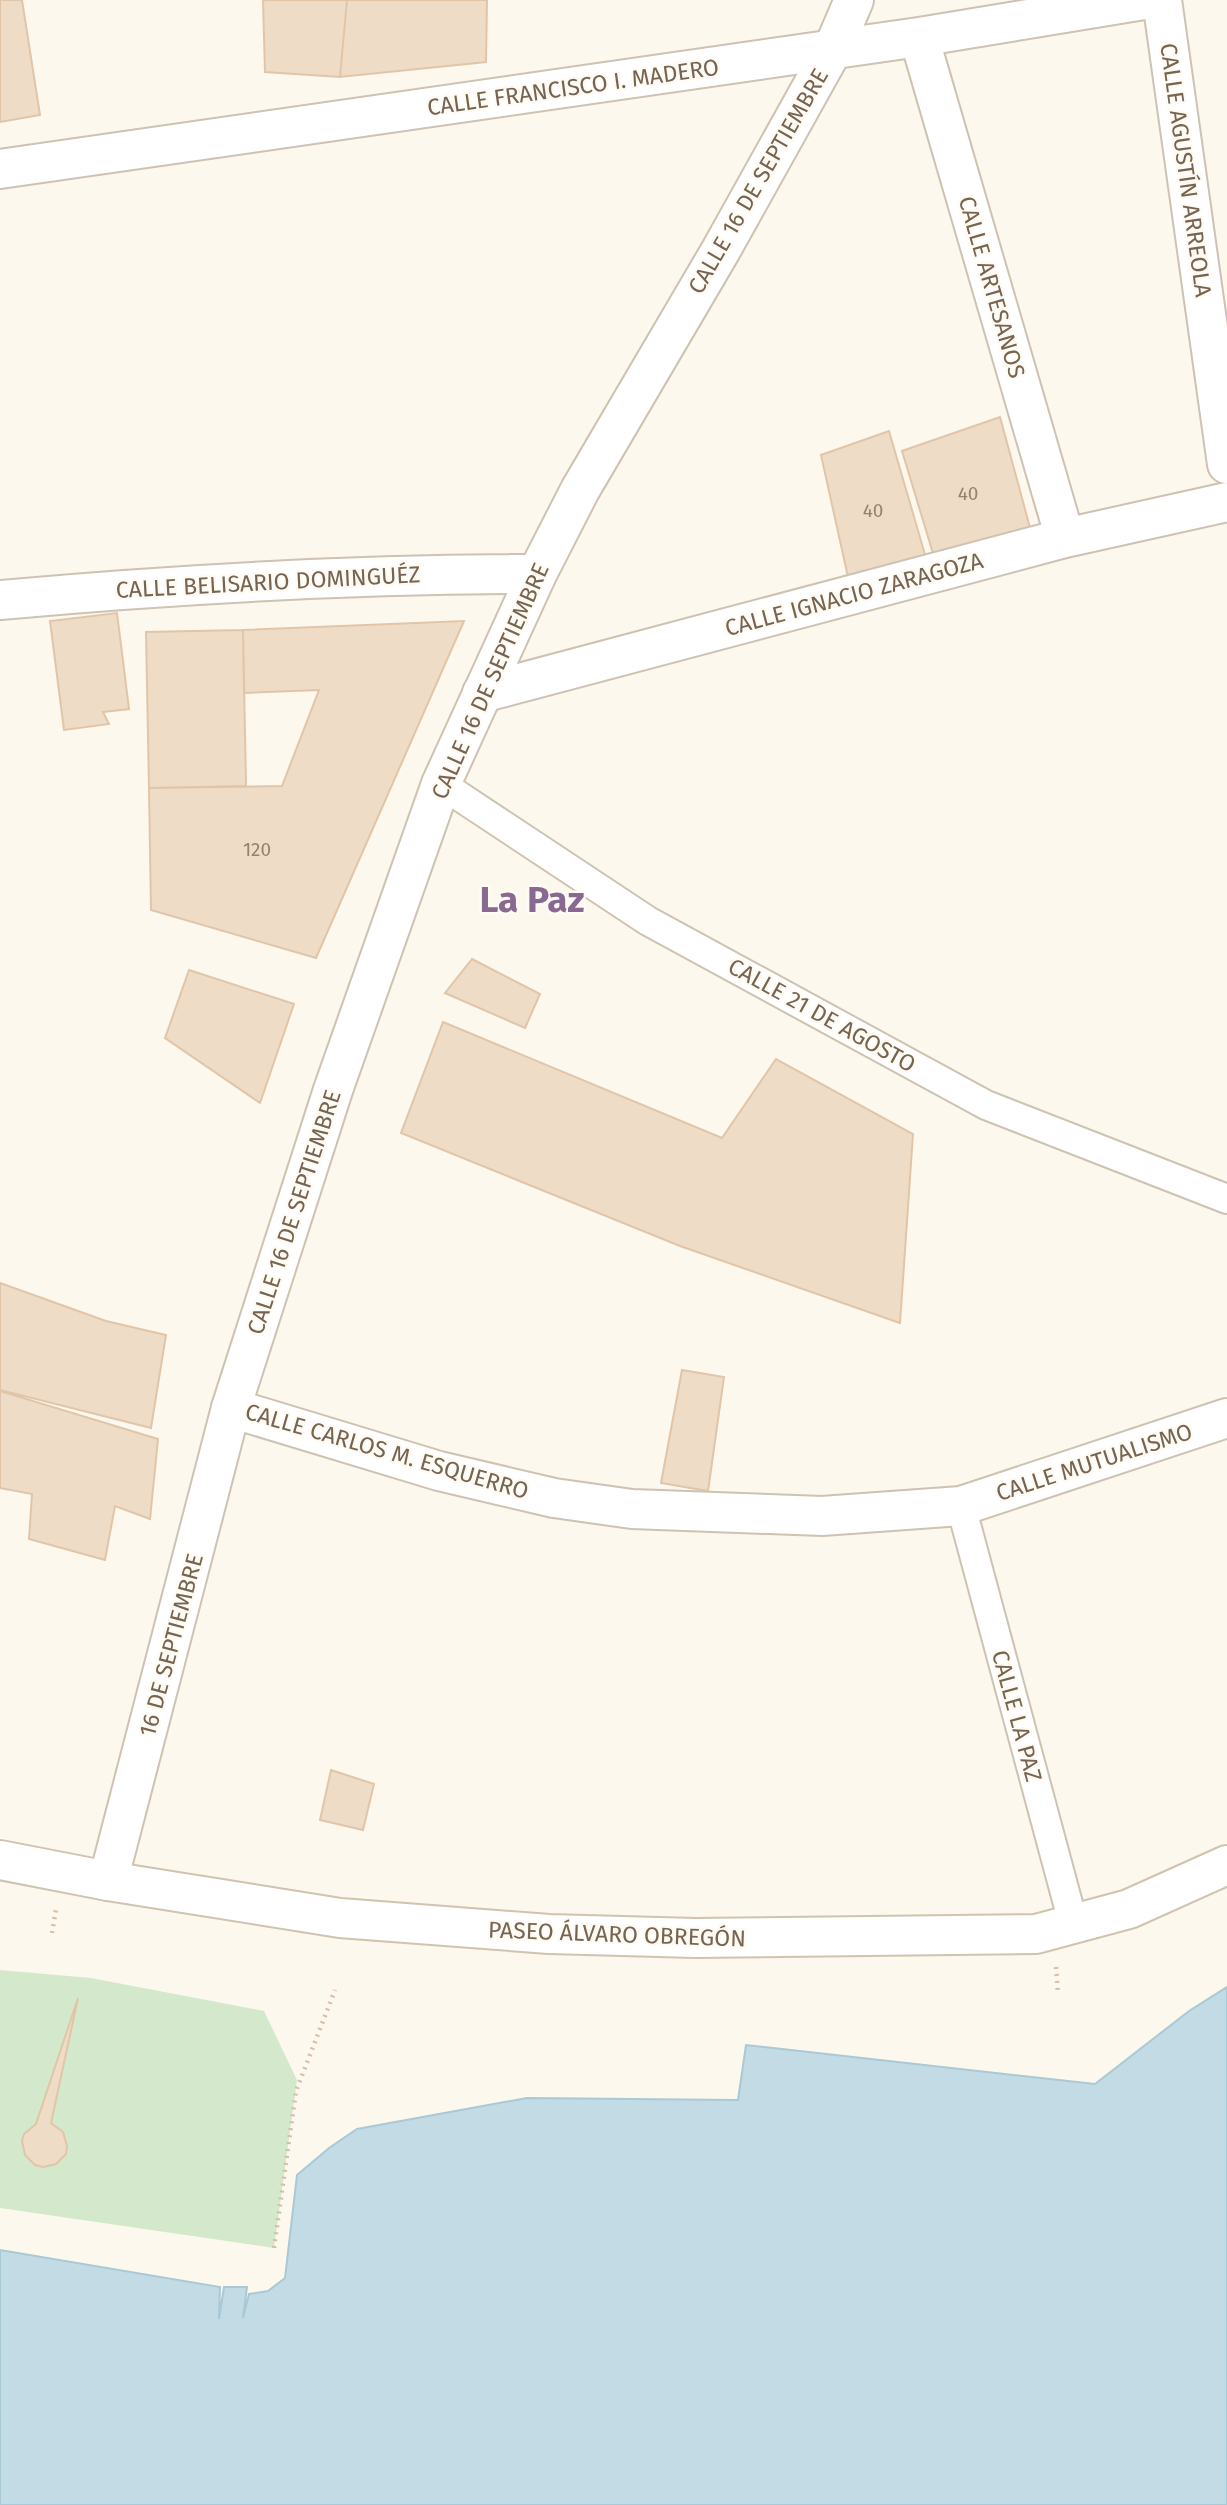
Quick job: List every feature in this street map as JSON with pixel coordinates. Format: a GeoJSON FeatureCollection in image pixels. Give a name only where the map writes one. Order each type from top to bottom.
{"type":"FeatureCollection","features":[{"type":"Feature","properties":{"kind":"street","name":"CALLE 16 DE SEPTIEMBRE"},"geometry":{"type":"LineString","coordinates":[[231,1408],[333,1090],[441,784],[537,574],[580,490],[721,250],[833,49],[854,0]]}},
{"type":"Feature","properties":{"kind":"street","name":"CALLE FRANCISCO I. MADERO"},"geometry":{"type":"LineString","coordinates":[[0,169],[919,37],[1144,0]]}},
{"type":"Feature","properties":{"kind":"street","name":"CALLE AGUSTÍN ARREOLA"},"geometry":{"type":"LineString","coordinates":[[1163,0],[1227,464]]}},
{"type":"Feature","properties":{"kind":"street","name":"CALLE ARTESANOS"},"geometry":{"type":"LineString","coordinates":[[919,37],[1065,538]]}},
{"type":"Feature","properties":{"kind":"street","name":"CALLE IGNACIO ZARAGOZA"},"geometry":{"type":"LineString","coordinates":[[482,693],[1065,538],[1227,502]]}},
{"type":"Feature","properties":{"kind":"street","name":"CALLE BELISARIO DOMINGUÉZ"},"geometry":{"type":"LineString","coordinates":[[0,600],[254,580],[395,574],[537,574]]}},
{"type":"Feature","properties":{"kind":"street","name":"CALLE 21 DE AGOSTO"},"geometry":{"type":"LineString","coordinates":[[441,784],[648,921],[986,1105],[1227,1199]]}},
{"type":"Feature","properties":{"kind":"street","name":"CALLE CARLOS M. ESQUERRO"},"geometry":{"type":"LineString","coordinates":[[231,1408],[439,1471],[554,1497],[632,1509],[822,1516],[961,1506]]}},
{"type":"Feature","properties":{"kind":"street","name":"16 DE SEPTIEMBRE"},"geometry":{"type":"LineString","coordinates":[[108,1881],[231,1408]]}},
{"type":"Feature","properties":{"kind":"street","name":"CALLE MUTUALISMO"},"geometry":{"type":"LineString","coordinates":[[961,1506],[1227,1418]]}},
{"type":"Feature","properties":{"kind":"street","name":"CALLE LA PAZ"},"geometry":{"type":"LineString","coordinates":[[961,1506],[1074,1926]]}},
{"type":"Feature","properties":{"kind":"street","name":"PASEO ÁLVARO OBREGÓN"},"geometry":{"type":"LineString","coordinates":[[0,1860],[108,1881],[340,1918],[549,1934],[695,1938],[971,1937],[1036,1934],[1074,1926],[1129,1909],[1227,1865]]}},
{"type":"Feature","properties":{"kind":"path"},"geometry":{"type":"LineString","coordinates":[[274,2248],[296,2091],[335,1990]]}},
{"type":"Feature","properties":{"kind":"green space"},"geometry":{"type":"Polygon","coordinates":[[[0,1970],[91,1978],[264,2011],[297,2080],[274,2248],[0,2208],[0,1970]]]}},
{"type":"Feature","properties":{"kind":"water"},"geometry":{"type":"Polygon","coordinates":[[[1227,1987],[1227,2505],[0,2505],[0,2250],[220,2287],[219,2319],[224,2287],[247,2287],[243,2318],[249,2294],[268,2291],[285,2278],[297,2175],[357,2129],[527,2098],[738,2100],[746,2045],[1095,2084],[1189,2011],[1227,1987]]]}},
{"type":"Feature","properties":{"kind":"building"},"geometry":{"type":"Polygon","coordinates":[[[0,0],[22,0],[40,115],[0,122],[0,0]]]}},
{"type":"Feature","properties":{"kind":"building"},"geometry":{"type":"Polygon","coordinates":[[[263,0],[347,0],[340,77],[265,72],[263,0]]]}},
{"type":"Feature","properties":{"kind":"building"},"geometry":{"type":"Polygon","coordinates":[[[347,0],[487,0],[486,62],[340,77],[347,0]]]}},
{"type":"Feature","properties":{"kind":"building"},"geometry":{"type":"Polygon","coordinates":[[[1000,417],[1032,535],[935,560],[902,451],[1000,417]]]}},
{"type":"Feature","properties":{"kind":"building"},"geometry":{"type":"Polygon","coordinates":[[[889,431],[928,565],[850,586],[821,455],[889,431]]]}},
{"type":"Feature","properties":{"kind":"building"},"geometry":{"type":"Polygon","coordinates":[[[117,613],[129,709],[103,712],[109,724],[64,730],[50,621],[117,613]]]}},
{"type":"Feature","properties":{"kind":"building"},"geometry":{"type":"Polygon","coordinates":[[[464,621],[316,958],[151,910],[149,788],[282,786],[319,690],[244,693],[243,630],[464,621]]]}},
{"type":"Feature","properties":{"kind":"building"},"geometry":{"type":"Polygon","coordinates":[[[243,630],[246,786],[149,788],[146,632],[243,630]]]}},
{"type":"Feature","properties":{"kind":"building"},"geometry":{"type":"Polygon","coordinates":[[[472,959],[540,994],[525,1028],[445,993],[472,959]]]}},
{"type":"Feature","properties":{"kind":"building"},"geometry":{"type":"Polygon","coordinates":[[[189,970],[294,1004],[260,1103],[165,1038],[189,970]]]}},
{"type":"Feature","properties":{"kind":"building"},"geometry":{"type":"Polygon","coordinates":[[[443,1022],[722,1138],[776,1059],[913,1134],[900,1323],[680,1246],[401,1133],[443,1022]]]}},
{"type":"Feature","properties":{"kind":"building"},"geometry":{"type":"Polygon","coordinates":[[[0,1283],[106,1321],[166,1335],[151,1428],[0,1390],[0,1283]]]}},
{"type":"Feature","properties":{"kind":"building"},"geometry":{"type":"Polygon","coordinates":[[[682,1370],[724,1377],[708,1491],[661,1483],[682,1370]]]}},
{"type":"Feature","properties":{"kind":"building"},"geometry":{"type":"Polygon","coordinates":[[[0,1391],[158,1439],[150,1519],[115,1506],[105,1560],[29,1539],[32,1494],[0,1488],[0,1391]]]}},
{"type":"Feature","properties":{"kind":"building"},"geometry":{"type":"Polygon","coordinates":[[[331,1770],[374,1784],[363,1830],[320,1820],[331,1770]]]}},
{"type":"Feature","properties":{"kind":"building"},"geometry":{"type":"Polygon","coordinates":[[[78,1998],[51,2123],[63,2132],[66,2154],[56,2164],[43,2167],[35,2165],[25,2155],[22,2141],[24,2134],[36,2124],[78,1998]]]}},
{"type":"Feature","properties":{"kind":"district","name":"La Paz"},"geometry":{"type":"Point","coordinates":[532,899]}}]}
